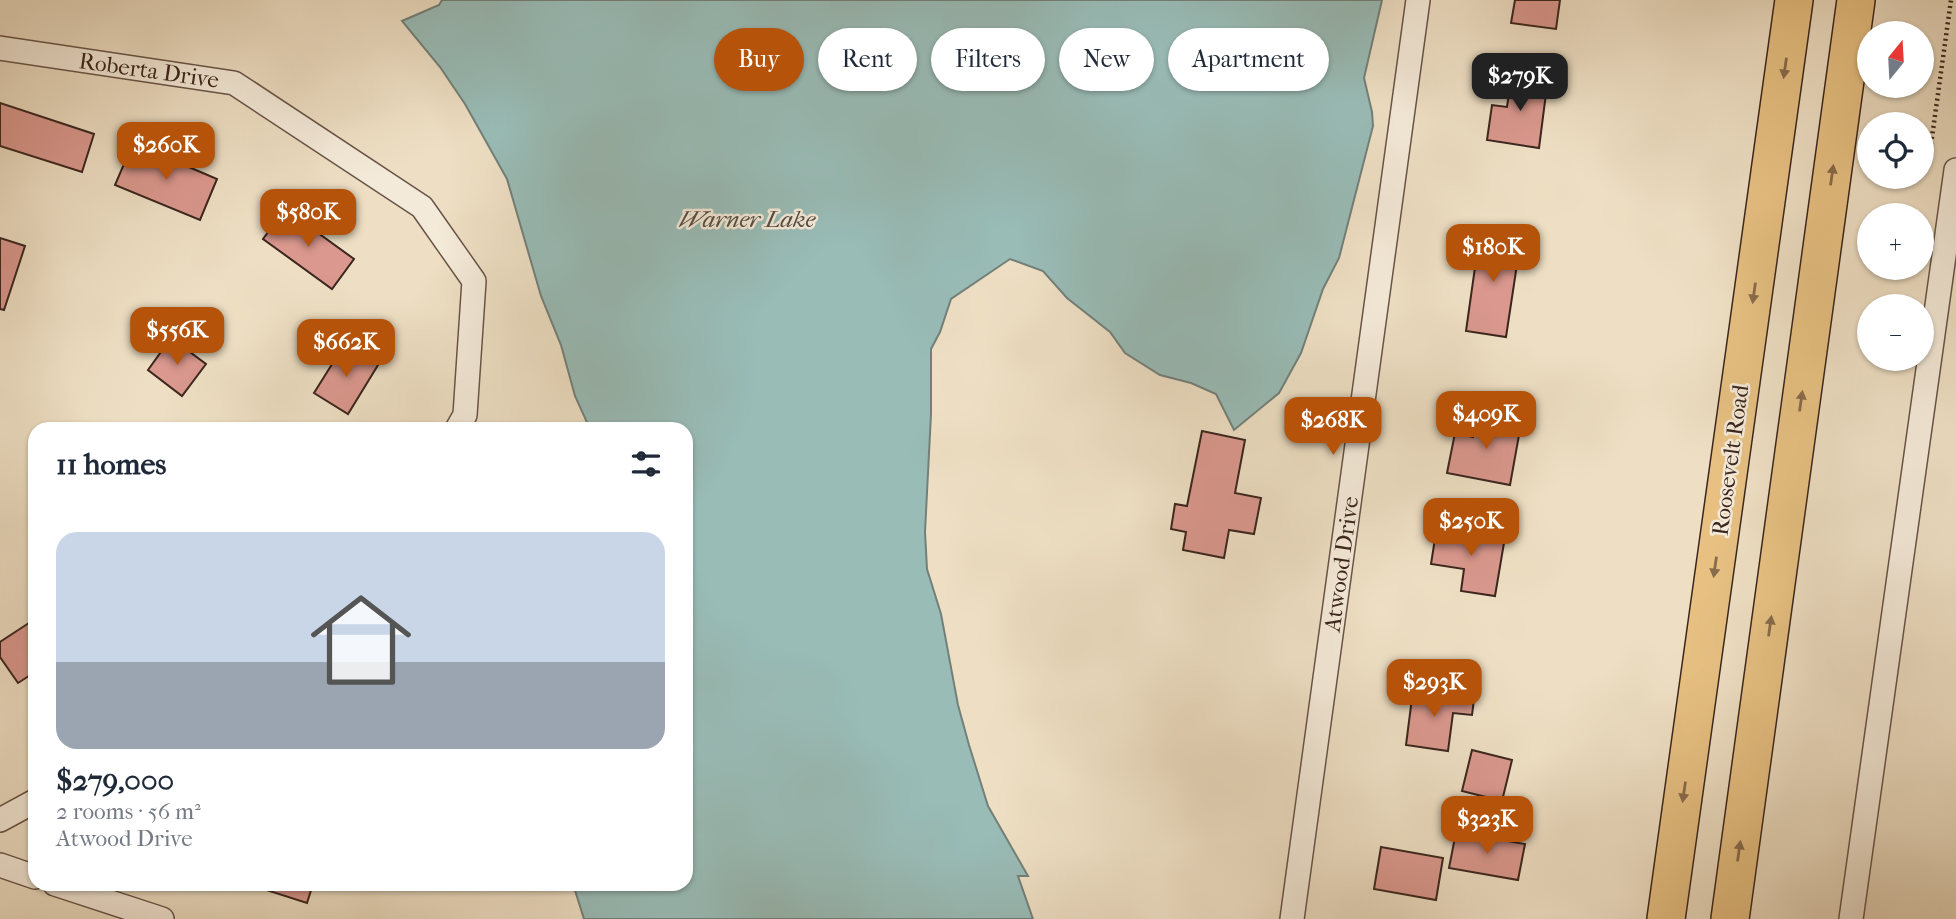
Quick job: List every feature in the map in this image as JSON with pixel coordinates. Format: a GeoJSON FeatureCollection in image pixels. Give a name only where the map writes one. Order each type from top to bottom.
{"type":"FeatureCollection","features":[{"type":"Feature","properties":{"kind":"main road","name":"Roosevelt Road"},"geometry":{"type":"LineString","coordinates":[[1666,919],[1794,0]]}},
{"type":"Feature","properties":{"kind":"main road"},"geometry":{"type":"LineString","coordinates":[[1730,919],[1856,0]]}},
{"type":"Feature","properties":{"kind":"street","name":"Atwood Drive"},"geometry":{"type":"LineString","coordinates":[[1292,919],[1418,0]]}},
{"type":"Feature","properties":{"kind":"street","name":"Roberta Drive"},"geometry":{"type":"LineString","coordinates":[[0,48],[234,83],[422,207],[474,281],[465,415],[461,422]]}},
{"type":"Feature","properties":{"kind":"street"},"geometry":{"type":"LineString","coordinates":[[1851,919],[1956,170]]}},
{"type":"Feature","properties":{"kind":"street"},"geometry":{"type":"LineString","coordinates":[[0,820],[28,805]]}},
{"type":"Feature","properties":{"kind":"street"},"geometry":{"type":"LineString","coordinates":[[0,866],[28,875]]}},
{"type":"Feature","properties":{"kind":"street"},"geometry":{"type":"LineString","coordinates":[[76,891],[162,919]]}},
{"type":"Feature","properties":{"kind":"path"},"geometry":{"type":"LineString","coordinates":[[1934,124],[1951,0]]}},
{"type":"Feature","properties":{"kind":"water","name":"Warner Lake"},"geometry":{"type":"Polygon","coordinates":[[[442,0],[1382,0],[1364,78],[1373,126],[1339,258],[1323,289],[1301,353],[1279,393],[1234,430],[1216,394],[1191,383],[1160,375],[1125,353],[1110,332],[1067,298],[1043,271],[1010,259],[951,299],[931,349],[931,414],[925,532],[927,569],[941,614],[958,705],[969,745],[988,806],[1028,876],[1018,876],[1033,919],[584,919],[575,891],[693,891],[693,422],[587,422],[575,396],[561,345],[541,296],[507,179],[465,104],[440,67],[402,21],[439,5],[442,0]]]}},
{"type":"Feature","properties":{"kind":"building"},"geometry":{"type":"Polygon","coordinates":[[[1515,0],[1560,0],[1556,29],[1511,23],[1515,0]]]}},
{"type":"Feature","properties":{"kind":"building"},"geometry":{"type":"Polygon","coordinates":[[[1512,72],[1548,78],[1539,148],[1487,140],[1492,105],[1507,107],[1512,72]]]}},
{"type":"Feature","properties":{"kind":"building"},"geometry":{"type":"Polygon","coordinates":[[[0,103],[94,134],[82,172],[0,146],[0,103]]]}},
{"type":"Feature","properties":{"kind":"building"},"geometry":{"type":"Polygon","coordinates":[[[133,143],[217,179],[200,220],[115,185],[133,143]]]}},
{"type":"Feature","properties":{"kind":"building"},"geometry":{"type":"Polygon","coordinates":[[[285,209],[354,259],[332,289],[263,239],[285,209]]]}},
{"type":"Feature","properties":{"kind":"building"},"geometry":{"type":"Polygon","coordinates":[[[1480,232],[1521,238],[1506,337],[1466,331],[1480,232]]]}},
{"type":"Feature","properties":{"kind":"building"},"geometry":{"type":"Polygon","coordinates":[[[0,238],[25,246],[4,310],[0,309],[0,238]]]}},
{"type":"Feature","properties":{"kind":"building"},"geometry":{"type":"Polygon","coordinates":[[[171,338],[206,364],[182,396],[148,370],[171,338]]]}},
{"type":"Feature","properties":{"kind":"building"},"geometry":{"type":"Polygon","coordinates":[[[344,345],[378,365],[348,414],[314,393],[344,345]]]}},
{"type":"Feature","properties":{"kind":"building"},"geometry":{"type":"Polygon","coordinates":[[[1476,416],[1521,424],[1510,485],[1447,473],[1455,433],[1473,437],[1476,416]]]}},
{"type":"Feature","properties":{"kind":"building"},"geometry":{"type":"Polygon","coordinates":[[[1202,431],[1245,440],[1235,493],[1261,498],[1254,534],[1229,530],[1224,558],[1183,550],[1186,532],[1171,529],[1175,504],[1187,506],[1202,431]]]}},
{"type":"Feature","properties":{"kind":"building"},"geometry":{"type":"Polygon","coordinates":[[[1437,526],[1505,537],[1495,596],[1461,591],[1464,569],[1431,564],[1437,526]]]}},
{"type":"Feature","properties":{"kind":"building"},"geometry":{"type":"Polygon","coordinates":[[[28,624],[28,677],[18,683],[0,657],[0,642],[28,624]]]}},
{"type":"Feature","properties":{"kind":"building"},"geometry":{"type":"Polygon","coordinates":[[[1413,690],[1474,699],[1472,715],[1453,713],[1448,751],[1406,745],[1413,690]]]}},
{"type":"Feature","properties":{"kind":"building"},"geometry":{"type":"Polygon","coordinates":[[[1472,750],[1512,760],[1502,801],[1462,791],[1472,750]]]}},
{"type":"Feature","properties":{"kind":"building"},"geometry":{"type":"Polygon","coordinates":[[[1456,832],[1525,844],[1518,880],[1449,868],[1456,832]]]}},
{"type":"Feature","properties":{"kind":"building"},"geometry":{"type":"Polygon","coordinates":[[[1381,847],[1443,858],[1436,900],[1374,889],[1381,847]]]}},
{"type":"Feature","properties":{"kind":"building"},"geometry":{"type":"Polygon","coordinates":[[[270,891],[311,891],[307,903],[270,891]]]}}]}
